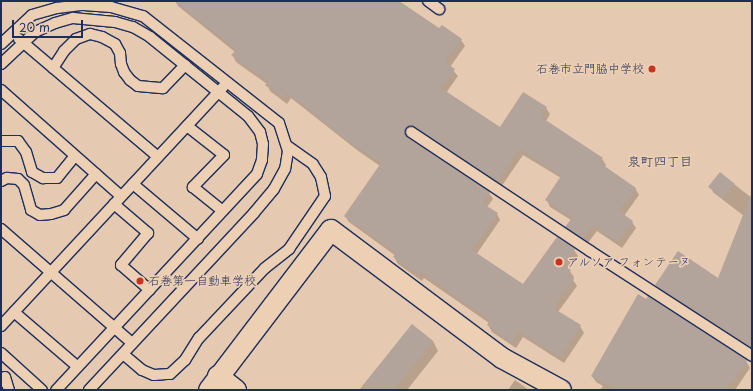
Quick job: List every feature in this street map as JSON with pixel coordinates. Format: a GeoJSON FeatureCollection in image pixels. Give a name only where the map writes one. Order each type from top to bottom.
{"type":"FeatureCollection","features":[{"type":"Feature","properties":{"kind":"street"},"geometry":{"type":"LineString","coordinates":[[236,390],[213,383],[331,230],[502,358],[561,390]]}},
{"type":"Feature","properties":{"kind":"lane"},"geometry":{"type":"LineString","coordinates":[[428,1],[439,9]]}},
{"type":"Feature","properties":{"kind":"lane"},"geometry":{"type":"LineString","coordinates":[[1,44],[32,15],[57,8],[83,5],[111,7],[143,16],[279,123],[288,152],[285,169],[274,189],[254,214],[89,390]]}},
{"type":"Feature","properties":{"kind":"lane"},"geometry":{"type":"LineString","coordinates":[[1,64],[35,32],[55,23],[73,18],[103,20],[133,27],[150,37],[248,116],[260,132],[263,144],[262,160],[257,174],[56,390]]}},
{"type":"Feature","properties":{"kind":"lane"},"geometry":{"type":"LineString","coordinates":[[12,33],[158,157]]}},
{"type":"Feature","properties":{"kind":"lane"},"geometry":{"type":"LineString","coordinates":[[53,68],[64,50],[76,39],[90,34],[102,37],[115,44],[120,53],[121,64],[124,72],[130,80],[138,86],[163,88],[185,65]]}},
{"type":"Feature","properties":{"kind":"lane"},"geometry":{"type":"LineString","coordinates":[[1,325],[227,82]]}},
{"type":"Feature","properties":{"kind":"lane"},"geometry":{"type":"LineString","coordinates":[[1,90],[122,196]]}},
{"type":"Feature","properties":{"kind":"lane"},"geometry":{"type":"LineString","coordinates":[[187,126],[224,155],[193,187],[223,211]]}},
{"type":"Feature","properties":{"kind":"lane"},"geometry":{"type":"LineString","coordinates":[[411,132],[752,356]]}},
{"type":"Feature","properties":{"kind":"lane"},"geometry":{"type":"LineString","coordinates":[[1,141],[18,141],[26,152],[32,172],[43,178],[58,178],[75,156]]}},
{"type":"Feature","properties":{"kind":"lane"},"geometry":{"type":"LineString","coordinates":[[123,354],[142,370],[154,375],[170,374],[185,360],[199,338],[265,268],[289,249],[326,196],[321,177],[312,164],[286,146]]}},
{"type":"Feature","properties":{"kind":"lane"},"geometry":{"type":"LineString","coordinates":[[1,181],[7,178],[18,179],[24,185],[31,210],[40,215],[51,214],[64,210],[96,174]]}},
{"type":"Feature","properties":{"kind":"lane"},"geometry":{"type":"LineString","coordinates":[[133,184],[198,239]]}},
{"type":"Feature","properties":{"kind":"lane"},"geometry":{"type":"LineString","coordinates":[[114,204],[148,233],[121,265],[150,290]]}},
{"type":"Feature","properties":{"kind":"lane"},"geometry":{"type":"LineString","coordinates":[[3,235],[132,343]]}},
{"type":"Feature","properties":{"kind":"lane"},"geometry":{"type":"LineString","coordinates":[[14,312],[78,367]]}},
{"type":"Feature","properties":{"kind":"lane"},"geometry":{"type":"LineString","coordinates":[[1,353],[42,390]]}},
{"type":"Feature","properties":{"kind":"lane"},"geometry":{"type":"LineString","coordinates":[[1,382],[5,377],[9,390]]}},
{"type":"Feature","properties":{"kind":"building"},"geometry":{"type":"Polygon","coordinates":[[[175,1],[399,1],[439,28],[442,25],[462,39],[445,62],[455,69],[441,88],[500,127],[523,92],[547,107],[541,117],[603,158],[600,163],[636,188],[619,211],[633,221],[618,242],[593,225],[583,239],[565,227],[572,218],[545,200],[561,176],[520,149],[497,181],[415,127],[408,126],[405,129],[405,135],[407,137],[490,192],[482,203],[498,213],[472,250],[523,284],[557,237],[575,249],[564,265],[571,270],[568,275],[574,279],[553,308],[581,325],[560,357],[519,331],[512,343],[487,325],[490,320],[421,272],[418,275],[393,257],[396,253],[344,216],[381,163],[352,144],[287,93],[283,98],[265,85],[268,82],[231,55],[236,50],[175,1]]]}},
{"type":"Feature","properties":{"kind":"building"},"geometry":{"type":"Polygon","coordinates":[[[720,172],[735,184],[723,199],[708,187],[720,172]]]}},
{"type":"Feature","properties":{"kind":"building"},"geometry":{"type":"Polygon","coordinates":[[[751,195],[752,348],[655,285],[678,251],[718,278],[751,195]]]}},
{"type":"Feature","properties":{"kind":"building"},"geometry":{"type":"Polygon","coordinates":[[[638,294],[646,299],[648,296],[747,360],[727,390],[616,390],[591,376],[638,294]]]}},
{"type":"Feature","properties":{"kind":"building"},"geometry":{"type":"Polygon","coordinates":[[[412,324],[433,341],[394,390],[359,390],[412,324]]]}},
{"type":"Feature","properties":{"kind":"place","name":"石巻市立門脇中学校"},"geometry":{"type":"Point","coordinates":[652,69]}},
{"type":"Feature","properties":{"kind":"place","name":"アルソア フォンテーヌ"},"geometry":{"type":"Point","coordinates":[559,262]}},
{"type":"Feature","properties":{"kind":"place","name":"石巻第一自動車学校"},"geometry":{"type":"Point","coordinates":[140,281]}},
{"type":"Feature","properties":{"kind":"district","name":"泉町四丁目"},"geometry":{"type":"Point","coordinates":[660,161]}}]}
